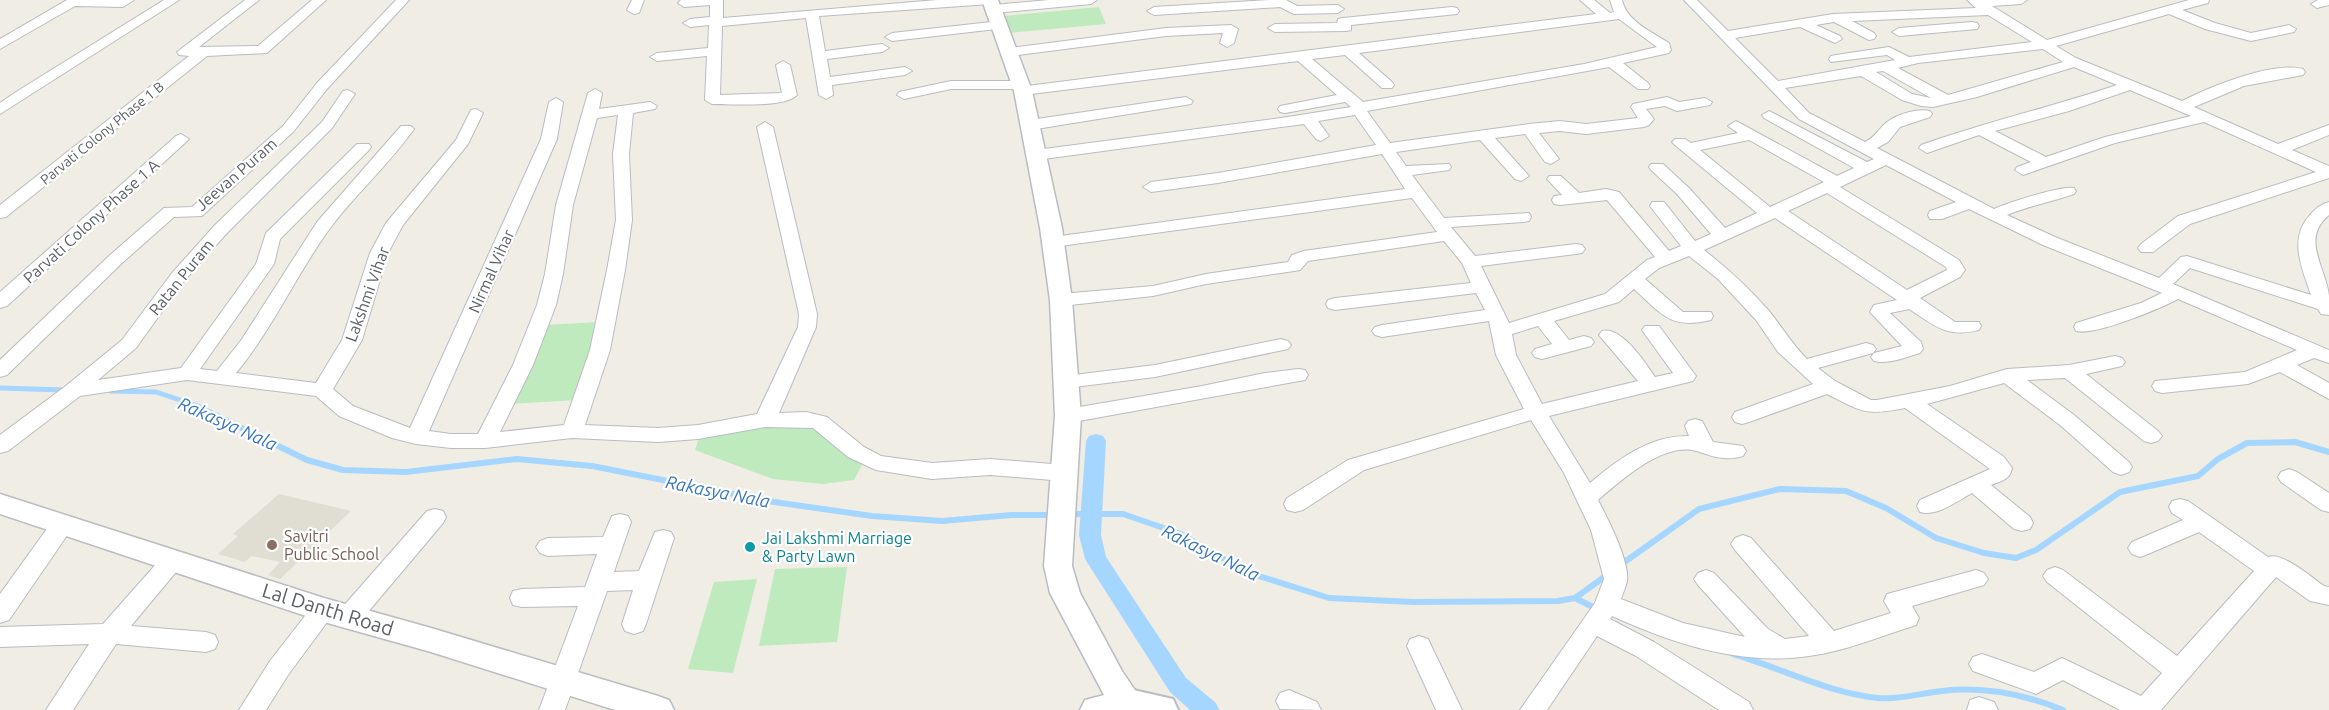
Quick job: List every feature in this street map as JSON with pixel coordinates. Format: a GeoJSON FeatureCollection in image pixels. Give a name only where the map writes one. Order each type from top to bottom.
{"type":"FeatureCollection","features":[{"type":"Feature","properties":{"kind":"street"},"geometry":{"type":"LineString","coordinates":[[0,45],[74,1],[123,3],[128,0]]}},
{"type":"Feature","properties":{"kind":"street"},"geometry":{"type":"LineString","coordinates":[[0,110],[40,80],[76,61],[173,0]]}},
{"type":"Feature","properties":{"kind":"street"},"geometry":{"type":"LineString","coordinates":[[253,0],[184,52],[262,50],[320,0]]}},
{"type":"Feature","properties":{"kind":"street","name":"Jeevan Puram"},"geometry":{"type":"LineString","coordinates":[[0,371],[116,259],[170,212],[196,212],[288,129],[322,86],[403,0]]}},
{"type":"Feature","properties":{"kind":"street"},"geometry":{"type":"LineString","coordinates":[[690,23],[812,13],[994,8],[1091,0]]}},
{"type":"Feature","properties":{"kind":"street"},"geometry":{"type":"LineString","coordinates":[[1036,156],[1308,118],[1612,62],[1665,49],[1615,10],[1586,0]]}},
{"type":"Feature","properties":{"kind":"street"},"geometry":{"type":"LineString","coordinates":[[1696,0],[1725,35],[1804,116],[1993,215],[2322,354]]}},
{"type":"Feature","properties":{"kind":"street"},"geometry":{"type":"LineString","coordinates":[[1725,35],[1837,18],[2021,0]]}},
{"type":"Feature","properties":{"kind":"street"},"geometry":{"type":"LineString","coordinates":[[684,3],[717,1],[712,100],[781,99],[790,95],[783,65]]}},
{"type":"Feature","properties":{"kind":"street"},"geometry":{"type":"LineString","coordinates":[[1773,86],[1907,61],[2044,45],[2196,1]]}},
{"type":"Feature","properties":{"kind":"street"},"geometry":{"type":"LineString","coordinates":[[1154,11],[1283,3],[1294,10],[1341,14],[1452,11]]}},
{"type":"Feature","properties":{"kind":"street"},"geometry":{"type":"LineString","coordinates":[[1980,5],[2074,63],[2206,117],[2329,172]]}},
{"type":"Feature","properties":{"kind":"street"},"geometry":{"type":"LineString","coordinates":[[1227,43],[1238,6]]}},
{"type":"Feature","properties":{"kind":"street"},"geometry":{"type":"LineString","coordinates":[[820,56],[887,43],[994,8]]}},
{"type":"Feature","properties":{"kind":"street"},"geometry":{"type":"LineString","coordinates":[[994,8],[1022,88],[1053,242],[1061,300],[1068,416],[1058,566],[1065,593],[1128,708]]}},
{"type":"Feature","properties":{"kind":"street"},"geometry":{"type":"LineString","coordinates":[[2169,9],[2210,26],[2251,37],[2289,29]]}},
{"type":"Feature","properties":{"kind":"street"},"geometry":{"type":"LineString","coordinates":[[904,95],[951,85],[1022,88],[1301,56],[1615,10]]}},
{"type":"Feature","properties":{"kind":"street"},"geometry":{"type":"LineString","coordinates":[[812,13],[826,89],[905,71]]}},
{"type":"Feature","properties":{"kind":"street"},"geometry":{"type":"LineString","coordinates":[[1275,28],[1341,14]]}},
{"type":"Feature","properties":{"kind":"street"},"geometry":{"type":"LineString","coordinates":[[1341,14],[1355,49],[1387,85]]}},
{"type":"Feature","properties":{"kind":"street"},"geometry":{"type":"LineString","coordinates":[[1837,18],[1869,36]]}},
{"type":"Feature","properties":{"kind":"street"},"geometry":{"type":"LineString","coordinates":[[1802,23],[1835,39]]}},
{"type":"Feature","properties":{"kind":"street"},"geometry":{"type":"LineString","coordinates":[[1899,32],[2008,23]]}},
{"type":"Feature","properties":{"kind":"street"},"geometry":{"type":"LineString","coordinates":[[1011,52],[1166,32],[1231,29]]}},
{"type":"Feature","properties":{"kind":"street"},"geometry":{"type":"LineString","coordinates":[[657,57],[716,51]]}},
{"type":"Feature","properties":{"kind":"street"},"geometry":{"type":"LineString","coordinates":[[1836,59],[1889,51],[1907,61]]}},
{"type":"Feature","properties":{"kind":"street","name":"Parvati Colony Phase 1 B"},"geometry":{"type":"LineString","coordinates":[[0,213],[203,52]]}},
{"type":"Feature","properties":{"kind":"street"},"geometry":{"type":"LineString","coordinates":[[1301,56],[1360,108],[1402,171],[1470,262],[1499,322],[1506,354],[1536,412],[1574,472],[1602,530],[1614,569],[1600,612],[1533,710]]}},
{"type":"Feature","properties":{"kind":"street"},"geometry":{"type":"LineString","coordinates":[[1612,62],[1643,86]]}},
{"type":"Feature","properties":{"kind":"street"},"geometry":{"type":"LineString","coordinates":[[1863,71],[1916,101],[1927,103],[2074,63]]}},
{"type":"Feature","properties":{"kind":"street"},"geometry":{"type":"LineString","coordinates":[[1884,66],[1944,99]]}},
{"type":"Feature","properties":{"kind":"street"},"geometry":{"type":"LineString","coordinates":[[2182,107],[2217,89],[2241,81],[2261,75],[2298,72]]}},
{"type":"Feature","properties":{"kind":"street"},"geometry":{"type":"LineString","coordinates":[[1927,148],[1981,130],[2064,108],[2129,86]]}},
{"type":"Feature","properties":{"kind":"street"},"geometry":{"type":"LineString","coordinates":[[485,441],[519,372],[545,310],[553,283],[566,199],[592,114],[596,93]]}},
{"type":"Feature","properties":{"kind":"street","name":"Ratan Puram"},"geometry":{"type":"LineString","coordinates":[[0,446],[74,390],[129,344],[178,277],[220,229],[327,125],[348,94]]}},
{"type":"Feature","properties":{"kind":"street"},"geometry":{"type":"LineString","coordinates":[[1285,109],[1347,97]]}},
{"type":"Feature","properties":{"kind":"street"},"geometry":{"type":"LineString","coordinates":[[1030,125],[1186,101]]}},
{"type":"Feature","properties":{"kind":"street"},"geometry":{"type":"LineString","coordinates":[[1151,187],[1218,178],[1388,148],[1529,129],[1560,126],[1586,129],[1644,122],[1647,119],[1638,107],[1641,105],[1667,101],[1677,107],[1705,102]]}},
{"type":"Feature","properties":{"kind":"street","name":"Nirmal Vihar"},"geometry":{"type":"LineString","coordinates":[[416,437],[549,139],[556,102]]}},
{"type":"Feature","properties":{"kind":"street"},"geometry":{"type":"LineString","coordinates":[[592,114],[650,106]]}},
{"type":"Feature","properties":{"kind":"street"},"geometry":{"type":"LineString","coordinates":[[572,431],[600,350],[616,270],[624,220],[621,154],[626,110]]}},
{"type":"Feature","properties":{"kind":"street","name":"Lakshmi Vihar"},"geometry":{"type":"LineString","coordinates":[[322,390],[352,340],[379,254],[395,224],[463,141],[476,113]]}},
{"type":"Feature","properties":{"kind":"street"},"geometry":{"type":"LineString","coordinates":[[1865,148],[1883,139],[1887,129],[1897,121],[1925,114]]}},
{"type":"Feature","properties":{"kind":"street"},"geometry":{"type":"LineString","coordinates":[[1770,115],[1866,168]]}},
{"type":"Feature","properties":{"kind":"street"},"geometry":{"type":"LineString","coordinates":[[2023,170],[2139,132],[2206,117]]}},
{"type":"Feature","properties":{"kind":"street"},"geometry":{"type":"LineString","coordinates":[[1308,118],[1321,136]]}},
{"type":"Feature","properties":{"kind":"street"},"geometry":{"type":"LineString","coordinates":[[1736,126],[1833,185],[1953,264],[1956,270],[1910,300],[1881,309],[1879,312],[1914,346],[1913,349],[1874,353],[1803,366]]}},
{"type":"Feature","properties":{"kind":"street"},"geometry":{"type":"LineString","coordinates":[[765,127],[808,314],[807,327],[765,420]]}},
{"type":"Feature","properties":{"kind":"street"},"geometry":{"type":"LineString","coordinates":[[221,379],[247,348],[283,286],[322,227],[392,150],[406,129]]}},
{"type":"Feature","properties":{"kind":"street"},"geometry":{"type":"LineString","coordinates":[[1529,129],[1551,159]]}},
{"type":"Feature","properties":{"kind":"street"},"geometry":{"type":"LineString","coordinates":[[1981,130],[2044,162]]}},
{"type":"Feature","properties":{"kind":"street"},"geometry":{"type":"LineString","coordinates":[[2276,150],[2329,130]]}},
{"type":"Feature","properties":{"kind":"street"},"geometry":{"type":"LineString","coordinates":[[1484,135],[1521,176]]}},
{"type":"Feature","properties":{"kind":"street"},"geometry":{"type":"LineString","coordinates":[[1751,135],[1685,145],[1773,213],[1948,326],[1962,328],[1972,326]]}},
{"type":"Feature","properties":{"kind":"street","name":"Parvati Colony Phase 1 A"},"geometry":{"type":"LineString","coordinates":[[0,302],[181,139]]}},
{"type":"Feature","properties":{"kind":"street"},"geometry":{"type":"LineString","coordinates":[[187,374],[265,264],[272,237],[363,147]]}},
{"type":"Feature","properties":{"kind":"street"},"geometry":{"type":"LineString","coordinates":[[1382,331],[1542,319],[1612,298],[1653,264],[1722,236],[1886,159]]}},
{"type":"Feature","properties":{"kind":"street"},"geometry":{"type":"LineString","coordinates":[[1402,171],[1443,167]]}},
{"type":"Feature","properties":{"kind":"street"},"geometry":{"type":"LineString","coordinates":[[1657,167],[1683,191],[1722,236]]}},
{"type":"Feature","properties":{"kind":"street"},"geometry":{"type":"LineString","coordinates":[[2147,248],[2184,220],[2329,172]]}},
{"type":"Feature","properties":{"kind":"street"},"geometry":{"type":"LineString","coordinates":[[1555,179],[1567,199],[1606,194],[1613,196],[1666,258]]}},
{"type":"Feature","properties":{"kind":"street"},"geometry":{"type":"LineString","coordinates":[[1993,215],[2024,202],[2039,201],[2068,191]]}},
{"type":"Feature","properties":{"kind":"street"},"geometry":{"type":"LineString","coordinates":[[1053,242],[1417,192]]}},
{"type":"Feature","properties":{"kind":"street"},"geometry":{"type":"LineString","coordinates":[[1936,215],[1969,203]]}},
{"type":"Feature","properties":{"kind":"street"},"geometry":{"type":"LineString","coordinates":[[1658,206],[1692,249],[1724,275],[1763,316],[1785,348],[1803,366],[1828,386],[1868,406],[1878,407],[1952,392],[2007,375],[2069,371],[2115,362]]}},
{"type":"Feature","properties":{"kind":"street"},"geometry":{"type":"LineString","coordinates":[[2327,308],[2306,251],[2305,237],[2309,225],[2329,207]]}},
{"type":"Feature","properties":{"kind":"street"},"geometry":{"type":"LineString","coordinates":[[1061,300],[1153,291],[1206,279],[1294,266],[1298,263],[1298,259],[1304,256],[1444,229],[1523,217]]}},
{"type":"Feature","properties":{"kind":"street"},"geometry":{"type":"LineString","coordinates":[[1470,262],[1576,249]]}},
{"type":"Feature","properties":{"kind":"street"},"geometry":{"type":"LineString","coordinates":[[2083,327],[2148,307],[2169,289],[2187,261],[2327,308]]}},
{"type":"Feature","properties":{"kind":"street"},"geometry":{"type":"LineString","coordinates":[[1634,279],[1676,316],[1688,319],[1704,316]]}},
{"type":"Feature","properties":{"kind":"street"},"geometry":{"type":"LineString","coordinates":[[1335,304],[1481,287]]}},
{"type":"Feature","properties":{"kind":"street"},"geometry":{"type":"LineString","coordinates":[[1542,319],[1574,345],[1542,353]]}},
{"type":"Feature","properties":{"kind":"street"},"geometry":{"type":"LineString","coordinates":[[1295,504],[1356,465],[1536,412],[1682,378],[1687,374],[1652,330]]}},
{"type":"Feature","properties":{"kind":"street"},"geometry":{"type":"LineString","coordinates":[[1609,334],[1636,364],[1651,386]]}},
{"type":"Feature","properties":{"kind":"street"},"geometry":{"type":"LineString","coordinates":[[1066,382],[1155,371],[1281,345]]}},
{"type":"Feature","properties":{"kind":"street"},"geometry":{"type":"LineString","coordinates":[[2162,386],[2248,378],[2281,364],[2322,354]]}},
{"type":"Feature","properties":{"kind":"street"},"geometry":{"type":"LineString","coordinates":[[2281,364],[2329,392]]}},
{"type":"Feature","properties":{"kind":"street"},"geometry":{"type":"LineString","coordinates":[[2069,371],[2151,436]]}},
{"type":"Feature","properties":{"kind":"street"},"geometry":{"type":"LineString","coordinates":[[74,390],[105,387],[166,374],[187,374],[322,390],[346,411],[399,433],[451,441],[485,441],[572,431],[658,435],[698,432],[765,420],[806,419],[820,422],[856,452],[876,463],[903,469],[932,471],[990,467],[1064,483]]}},
{"type":"Feature","properties":{"kind":"street"},"geometry":{"type":"LineString","coordinates":[[1068,416],[1202,393],[1265,379],[1298,375]]}},
{"type":"Feature","properties":{"kind":"street"},"geometry":{"type":"LineString","coordinates":[[2007,375],[2067,420],[2121,466]]}},
{"type":"Feature","properties":{"kind":"street"},"geometry":{"type":"LineString","coordinates":[[1742,417],[1828,386]]}},
{"type":"Feature","properties":{"kind":"street"},"geometry":{"type":"LineString","coordinates":[[1909,401],[1996,462],[2001,468],[2000,473],[1928,506]]}},
{"type":"Feature","properties":{"kind":"street"},"geometry":{"type":"LineString","coordinates":[[1586,498],[1627,464],[1644,453],[1664,446],[1699,435],[1710,449],[1735,451]]}},
{"type":"Feature","properties":{"kind":"street"},"geometry":{"type":"LineString","coordinates":[[2289,477],[2329,504]]}},
{"type":"Feature","properties":{"kind":"street"},"geometry":{"type":"LineString","coordinates":[[1974,483],[2022,523]]}},
{"type":"Feature","properties":{"kind":"street","name":"Lal Danth Road"},"geometry":{"type":"LineString","coordinates":[[0,504],[336,614],[658,710]]}},
{"type":"Feature","properties":{"kind":"street"},"geometry":{"type":"LineString","coordinates":[[2180,507],[2269,570]]}},
{"type":"Feature","properties":{"kind":"street"},"geometry":{"type":"LineString","coordinates":[[252,710],[279,668],[435,517]]}},
{"type":"Feature","properties":{"kind":"street"},"geometry":{"type":"LineString","coordinates":[[552,710],[620,522]]}},
{"type":"Feature","properties":{"kind":"street"},"geometry":{"type":"LineString","coordinates":[[2140,548],[2200,522]]}},
{"type":"Feature","properties":{"kind":"street"},"geometry":{"type":"LineString","coordinates":[[0,613],[62,525]]}},
{"type":"Feature","properties":{"kind":"street"},"geometry":{"type":"LineString","coordinates":[[634,624],[663,538]]}},
{"type":"Feature","properties":{"kind":"street"},"geometry":{"type":"LineString","coordinates":[[1743,544],[1828,641]]}},
{"type":"Feature","properties":{"kind":"street"},"geometry":{"type":"LineString","coordinates":[[548,547],[610,545]]}},
{"type":"Feature","properties":{"kind":"street"},"geometry":{"type":"LineString","coordinates":[[59,710],[109,634],[173,560]]}},
{"type":"Feature","properties":{"kind":"street"},"geometry":{"type":"LineString","coordinates":[[1982,664],[2036,683],[2062,668],[2145,710],[2274,564],[2318,594],[2329,596]]}},
{"type":"Feature","properties":{"kind":"street"},"geometry":{"type":"LineString","coordinates":[[2055,576],[2180,673]]}},
{"type":"Feature","properties":{"kind":"street"},"geometry":{"type":"LineString","coordinates":[[1706,579],[1759,636],[1784,650]]}},
{"type":"Feature","properties":{"kind":"street"},"geometry":{"type":"LineString","coordinates":[[1600,612],[1753,649],[1784,650],[1828,641],[1907,618],[1896,601],[1976,579]]}},
{"type":"Feature","properties":{"kind":"street"},"geometry":{"type":"LineString","coordinates":[[522,598],[648,580]]}},
{"type":"Feature","properties":{"kind":"street"},"geometry":{"type":"LineString","coordinates":[[1600,612],[1645,650],[1740,710]]}},
{"type":"Feature","properties":{"kind":"street"},"geometry":{"type":"LineString","coordinates":[[0,638],[109,634],[207,642]]}},
{"type":"Feature","properties":{"kind":"street"},"geometry":{"type":"LineString","coordinates":[[1419,646],[1449,710]]}},
{"type":"Feature","properties":{"kind":"shaded area","name":"Savitri Public School"},"geometry":{"type":"Polygon","coordinates":[[[279,494],[351,511],[280,579],[268,575],[280,562],[251,556],[245,562],[218,554],[238,536],[233,534],[279,494]]]}},
{"type":"Feature","properties":{"kind":"green space"},"geometry":{"type":"Polygon","coordinates":[[[1099,7],[1106,24],[1009,33],[1002,16],[1099,7]]]}},
{"type":"Feature","properties":{"kind":"green space"},"geometry":{"type":"Polygon","coordinates":[[[600,322],[577,400],[510,404],[544,325],[600,322]]]}},
{"type":"Feature","properties":{"kind":"green space"},"geometry":{"type":"Polygon","coordinates":[[[751,426],[819,426],[862,465],[854,480],[823,484],[773,479],[695,450],[700,435],[751,426]]]}},
{"type":"Feature","properties":{"kind":"green space"},"geometry":{"type":"Polygon","coordinates":[[[847,567],[837,642],[759,646],[775,569],[847,567]]]}},
{"type":"Feature","properties":{"kind":"green space"},"geometry":{"type":"Polygon","coordinates":[[[757,579],[733,673],[688,669],[714,582],[757,579]]]}},
{"type":"Feature","properties":{"kind":"waterway","name":"Rakasya Nala"},"geometry":{"type":"LineString","coordinates":[[0,388],[65,390]]}},
{"type":"Feature","properties":{"kind":"waterway","name":"Rakasya Nala"},"geometry":{"type":"LineString","coordinates":[[111,391],[156,392],[198,406],[218,416]]}},
{"type":"Feature","properties":{"kind":"waterway","name":"Rakasya Nala"},"geometry":{"type":"LineString","coordinates":[[215,415],[307,460],[343,470],[406,472],[517,459],[592,466],[774,502],[872,516],[942,521],[1011,515],[1054,515]]}},
{"type":"Feature","properties":{"kind":"waterway"},"geometry":{"type":"LineString","coordinates":[[1096,441],[1090,535],[1096,559],[1178,685],[1207,710]]}},
{"type":"Feature","properties":{"kind":"waterway","name":"Rakasya Nala"},"geometry":{"type":"LineString","coordinates":[[1619,566],[1699,509],[1780,489],[1846,491],[1886,508],[1936,538],[1984,553],[2016,558],[2036,550],[2120,492],[2198,476],[2218,459],[2247,443],[2295,442],[2329,452]]}},
{"type":"Feature","properties":{"kind":"waterway","name":"Rakasya Nala"},"geometry":{"type":"LineString","coordinates":[[1069,514],[1123,514],[1181,534],[1246,572],[1329,598],[1413,602],[1558,601],[1575,598]]}},
{"type":"Feature","properties":{"kind":"waterway","name":"Rakasya Nala"},"geometry":{"type":"LineString","coordinates":[[1575,598],[1607,575]]}},
{"type":"Feature","properties":{"kind":"waterway"},"geometry":{"type":"LineString","coordinates":[[1575,598],[1593,607]]}},
{"type":"Feature","properties":{"kind":"waterway"},"geometry":{"type":"LineString","coordinates":[[1733,654],[1823,686],[1859,695],[1886,698],[1958,690],[1988,691],[2019,696],[2063,710]]}},
{"type":"Feature","properties":{"kind":"place","name":"Savitri Public School"},"geometry":{"type":"Point","coordinates":[272,545]}},
{"type":"Feature","properties":{"kind":"place","name":"Jai Lakshmi Marriage & Party Lawn"},"geometry":{"type":"Point","coordinates":[750,547]}}]}
